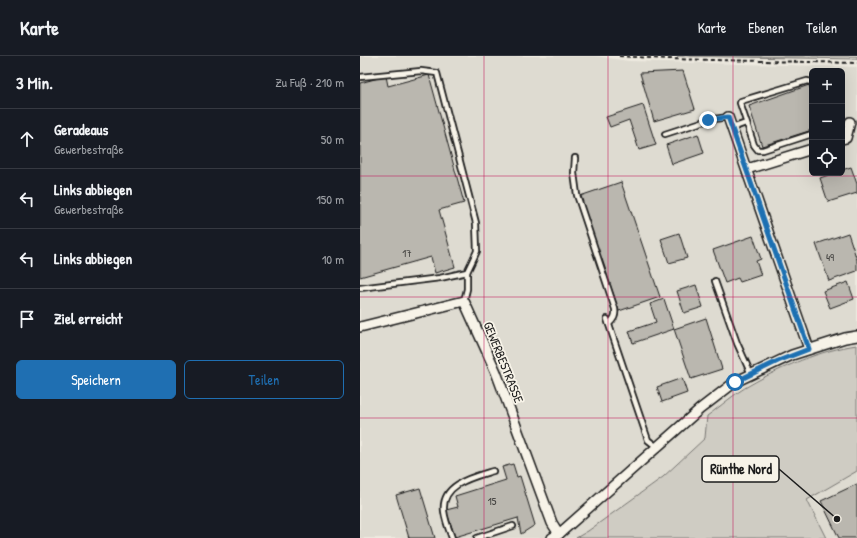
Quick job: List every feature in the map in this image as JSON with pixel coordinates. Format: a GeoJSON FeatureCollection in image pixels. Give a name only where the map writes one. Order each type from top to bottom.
{"type":"FeatureCollection","features":[{"type":"Feature","properties":{"kind":"street"},"geometry":{"type":"LineString","coordinates":[[728,117],[809,349]]}},
{"type":"Feature","properties":{"kind":"street"},"geometry":{"type":"LineString","coordinates":[[845,138],[850,122]]}},
{"type":"Feature","properties":{"kind":"street"},"geometry":{"type":"LineString","coordinates":[[747,169],[809,150]]}},
{"type":"Feature","properties":{"kind":"street"},"geometry":{"type":"LineString","coordinates":[[360,327],[464,300]]}},
{"type":"Feature","properties":{"kind":"street","name":"GEWERBESTRASSE"},"geometry":{"type":"LineString","coordinates":[[464,300],[496,372],[552,523],[555,536],[700,409],[735,382],[785,358],[845,338],[857,336]]}},
{"type":"Feature","properties":{"kind":"lane"},"geometry":{"type":"LineString","coordinates":[[360,77],[415,72],[437,73],[476,223],[477,251],[467,272],[467,289],[464,300]]}},
{"type":"Feature","properties":{"kind":"lane"},"geometry":{"type":"LineString","coordinates":[[809,81],[741,101],[740,103],[754,145],[758,150],[763,150],[809,135]]}},
{"type":"Feature","properties":{"kind":"lane"},"geometry":{"type":"LineString","coordinates":[[665,134],[708,120],[728,117]]}},
{"type":"Feature","properties":{"kind":"lane"},"geometry":{"type":"LineString","coordinates":[[732,128],[746,123]]}},
{"type":"Feature","properties":{"kind":"lane"},"geometry":{"type":"LineString","coordinates":[[575,158],[574,173],[577,195],[615,309],[616,314],[613,320],[608,322],[648,440],[657,447]]}},
{"type":"Feature","properties":{"kind":"lane"},"geometry":{"type":"LineString","coordinates":[[360,288],[440,278],[467,272]]}},
{"type":"Feature","properties":{"kind":"lane"},"geometry":{"type":"LineString","coordinates":[[715,281],[737,343],[751,374]]}},
{"type":"Feature","properties":{"kind":"lane"},"geometry":{"type":"LineString","coordinates":[[452,538],[444,512],[448,492],[454,486],[463,481],[493,471]]}},
{"type":"Feature","properties":{"kind":"lane"},"geometry":{"type":"LineString","coordinates":[[477,538],[513,526]]}},
{"type":"Feature","properties":{"kind":"path"},"geometry":{"type":"LineString","coordinates":[[619,56],[857,63]]}},
{"type":"Feature","properties":{"kind":"shaded area"},"geometry":{"type":"Polygon","coordinates":[[[360,56],[595,56],[629,61],[857,67],[857,345],[848,346],[797,361],[749,385],[707,416],[705,438],[663,477],[576,538],[360,538],[360,56]]]}},
{"type":"Feature","properties":{"kind":"shaded area"},"geometry":{"type":"Polygon","coordinates":[[[677,56],[857,56],[857,59],[677,56]]]}},
{"type":"Feature","properties":{"kind":"shaded area"},"geometry":{"type":"Polygon","coordinates":[[[857,345],[857,471],[807,500],[826,538],[576,538],[663,477],[705,438],[707,416],[739,392],[775,372],[802,360],[843,347],[857,345]]]}},
{"type":"Feature","properties":{"kind":"shaded area"},"geometry":{"type":"Polygon","coordinates":[[[857,471],[857,538],[826,538],[807,500],[857,471]]]}},
{"type":"Feature","properties":{"kind":"building"},"geometry":{"type":"Polygon","coordinates":[[[683,71],[695,109],[654,121],[640,73],[683,71]]]}},
{"type":"Feature","properties":{"kind":"building"},"geometry":{"type":"Polygon","coordinates":[[[429,75],[464,203],[439,210],[455,267],[435,273],[431,257],[360,277],[360,83],[386,76],[388,86],[429,75]]]}},
{"type":"Feature","properties":{"kind":"building"},"geometry":{"type":"Polygon","coordinates":[[[809,85],[809,131],[762,146],[749,106],[809,85]]]}},
{"type":"Feature","properties":{"kind":"building"},"geometry":{"type":"Polygon","coordinates":[[[643,105],[656,145],[639,150],[629,120],[610,127],[606,117],[643,105]]]}},
{"type":"Feature","properties":{"kind":"building"},"geometry":{"type":"Polygon","coordinates":[[[698,134],[704,153],[672,164],[666,145],[698,134]]]}},
{"type":"Feature","properties":{"kind":"building"},"geometry":{"type":"Polygon","coordinates":[[[851,167],[857,184],[857,193],[828,202],[820,178],[826,176],[845,176],[845,169],[851,167]]]}},
{"type":"Feature","properties":{"kind":"building"},"geometry":{"type":"Polygon","coordinates":[[[621,182],[660,297],[619,311],[580,196],[621,182]]]}},
{"type":"Feature","properties":{"kind":"building"},"geometry":{"type":"Polygon","coordinates":[[[679,233],[687,258],[669,263],[661,239],[679,233]]]}},
{"type":"Feature","properties":{"kind":"building"},"geometry":{"type":"Polygon","coordinates":[[[848,233],[857,260],[857,271],[829,281],[816,244],[848,233]]]}},
{"type":"Feature","properties":{"kind":"building"},"geometry":{"type":"Polygon","coordinates":[[[753,236],[761,259],[756,261],[761,275],[740,282],[738,278],[725,283],[713,250],[753,236]]]}},
{"type":"Feature","properties":{"kind":"building"},"geometry":{"type":"Polygon","coordinates":[[[848,282],[854,299],[830,308],[823,291],[848,282]]]}},
{"type":"Feature","properties":{"kind":"building"},"geometry":{"type":"Polygon","coordinates":[[[696,285],[703,307],[684,313],[677,291],[696,285]]]}},
{"type":"Feature","properties":{"kind":"building"},"geometry":{"type":"Polygon","coordinates":[[[664,299],[674,329],[633,343],[629,331],[656,322],[650,304],[664,299]]]}},
{"type":"Feature","properties":{"kind":"building"},"geometry":{"type":"Polygon","coordinates":[[[706,318],[722,369],[691,379],[674,329],[706,318]]]}},
{"type":"Feature","properties":{"kind":"building"},"geometry":{"type":"Polygon","coordinates":[[[682,378],[687,393],[662,402],[657,387],[682,378]]]}},
{"type":"Feature","properties":{"kind":"building"},"geometry":{"type":"Polygon","coordinates":[[[513,464],[517,477],[520,476],[535,525],[521,534],[518,518],[455,537],[446,510],[458,507],[455,496],[506,480],[502,467],[513,464]]]}},
{"type":"Feature","properties":{"kind":"building"},"geometry":{"type":"Polygon","coordinates":[[[857,484],[857,538],[839,538],[821,501],[857,484]]]}},
{"type":"Feature","properties":{"kind":"building"},"geometry":{"type":"Polygon","coordinates":[[[420,488],[435,538],[409,538],[396,495],[420,488]]]}},
{"type":"Feature","properties":{"kind":"place","name":"Rünthe Nord"},"geometry":{"type":"Point","coordinates":[837,519]}},
{"type":"Feature","properties":{"kind":"route"},"geometry":{"type":"LineString","coordinates":[[708,120],[728,117],[809,349],[778,361],[735,382]]}}]}
